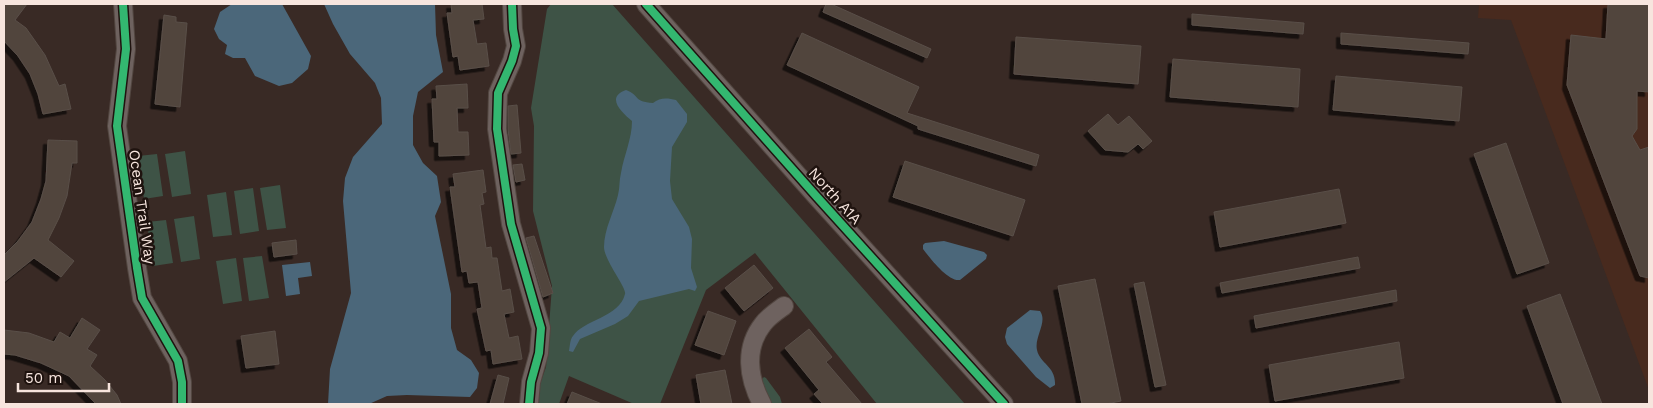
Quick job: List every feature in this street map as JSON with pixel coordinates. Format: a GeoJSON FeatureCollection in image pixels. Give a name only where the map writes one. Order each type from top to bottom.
{"type":"FeatureCollection","features":[{"type":"Feature","properties":{"kind":"street","name":"Ocean Trail Way"},"geometry":{"type":"LineString","coordinates":[[123,4],[126,50],[117,126],[137,268],[142,298],[178,361],[182,382],[182,404]]}},
{"type":"Feature","properties":{"kind":"street"},"geometry":{"type":"LineString","coordinates":[[512,4],[516,46],[512,61],[498,93],[497,130],[511,224],[541,328],[539,353],[531,382],[529,404]]}},
{"type":"Feature","properties":{"kind":"street","name":"North A1A"},"geometry":{"type":"LineString","coordinates":[[646,4],[810,190],[1004,404]]}},
{"type":"Feature","properties":{"kind":"street"},"geometry":{"type":"LineString","coordinates":[[762,404],[756,394],[749,366],[752,345],[763,323],[784,306]]}},
{"type":"Feature","properties":{"kind":"shaded area"},"geometry":{"type":"Polygon","coordinates":[[[1479,4],[1649,4],[1649,390],[1511,20],[1478,18],[1479,4]]]}},
{"type":"Feature","properties":{"kind":"green space"},"geometry":{"type":"Polygon","coordinates":[[[551,4],[612,4],[965,404],[877,404],[755,253],[706,290],[660,404],[634,404],[569,376],[559,404],[533,404],[546,367],[552,286],[533,211],[534,126],[531,108],[547,9],[551,4]]]}},
{"type":"Feature","properties":{"kind":"green space"},"geometry":{"type":"Polygon","coordinates":[[[185,151],[191,194],[172,197],[165,154],[185,151]]]}},
{"type":"Feature","properties":{"kind":"green space"},"geometry":{"type":"Polygon","coordinates":[[[157,154],[163,196],[144,199],[138,156],[157,154]]]}},
{"type":"Feature","properties":{"kind":"green space"},"geometry":{"type":"Polygon","coordinates":[[[280,185],[286,228],[267,230],[260,188],[280,185]]]}},
{"type":"Feature","properties":{"kind":"green space"},"geometry":{"type":"Polygon","coordinates":[[[253,188],[259,231],[240,234],[234,191],[253,188]]]}},
{"type":"Feature","properties":{"kind":"green space"},"geometry":{"type":"Polygon","coordinates":[[[226,192],[232,235],[213,237],[207,195],[226,192]]]}},
{"type":"Feature","properties":{"kind":"green space"},"geometry":{"type":"Polygon","coordinates":[[[194,216],[200,259],[181,262],[174,219],[194,216]]]}},
{"type":"Feature","properties":{"kind":"green space"},"geometry":{"type":"Polygon","coordinates":[[[166,220],[173,263],[153,266],[147,222],[166,220]]]}},
{"type":"Feature","properties":{"kind":"green space"},"geometry":{"type":"Polygon","coordinates":[[[262,256],[269,298],[249,301],[243,258],[262,256]]]}},
{"type":"Feature","properties":{"kind":"green space"},"geometry":{"type":"Polygon","coordinates":[[[236,258],[242,301],[223,304],[216,261],[236,258]]]}},
{"type":"Feature","properties":{"kind":"green space"},"geometry":{"type":"Polygon","coordinates":[[[764,377],[780,397],[782,404],[767,403],[762,379],[764,377]]]}},
{"type":"Feature","properties":{"kind":"water"},"geometry":{"type":"Polygon","coordinates":[[[232,4],[282,4],[311,56],[308,69],[292,83],[279,86],[255,76],[245,58],[233,58],[225,54],[227,45],[219,39],[214,29],[220,12],[232,4]]]}},
{"type":"Feature","properties":{"kind":"water"},"geometry":{"type":"Polygon","coordinates":[[[324,4],[435,4],[436,35],[443,72],[418,92],[413,116],[413,145],[423,163],[437,176],[441,202],[435,216],[451,294],[451,328],[457,350],[471,360],[479,373],[477,388],[470,397],[407,395],[387,396],[369,404],[328,404],[330,369],[351,293],[343,201],[345,178],[353,157],[382,124],[381,98],[375,83],[350,54],[324,4]]]}},
{"type":"Feature","properties":{"kind":"water"},"geometry":{"type":"Polygon","coordinates":[[[626,90],[639,100],[647,102],[653,103],[664,98],[676,100],[687,114],[687,122],[672,147],[670,181],[672,199],[689,227],[692,239],[691,268],[697,287],[695,291],[689,289],[639,301],[628,316],[615,324],[580,339],[573,352],[569,351],[573,336],[585,326],[616,308],[622,302],[625,294],[623,286],[605,253],[604,240],[619,192],[620,176],[632,128],[632,121],[620,110],[616,101],[620,93],[626,90]]]}},
{"type":"Feature","properties":{"kind":"water"},"geometry":{"type":"Polygon","coordinates":[[[944,241],[984,252],[987,255],[986,259],[960,280],[955,280],[940,269],[923,249],[925,243],[944,241]]]}},
{"type":"Feature","properties":{"kind":"water"},"geometry":{"type":"Polygon","coordinates":[[[310,262],[312,276],[298,278],[300,294],[286,296],[282,265],[310,262]]]}},
{"type":"Feature","properties":{"kind":"water"},"geometry":{"type":"Polygon","coordinates":[[[1030,310],[1040,311],[1042,315],[1037,350],[1041,359],[1053,373],[1055,385],[1050,388],[1036,377],[1007,344],[1005,337],[1007,328],[1030,310]]]}},
{"type":"Feature","properties":{"kind":"building"},"geometry":{"type":"Polygon","coordinates":[[[4,4],[27,4],[15,20],[26,28],[45,55],[59,86],[65,84],[71,109],[43,114],[30,74],[18,56],[4,41],[4,4]]]}},
{"type":"Feature","properties":{"kind":"building"},"geometry":{"type":"Polygon","coordinates":[[[451,4],[482,4],[484,19],[473,20],[477,44],[486,43],[489,66],[460,70],[458,56],[453,57],[447,13],[452,13],[451,4]]]}},
{"type":"Feature","properties":{"kind":"building"},"geometry":{"type":"Polygon","coordinates":[[[826,4],[831,4],[931,49],[927,58],[823,12],[826,4]]]}},
{"type":"Feature","properties":{"kind":"building"},"geometry":{"type":"Polygon","coordinates":[[[1608,4],[1649,4],[1649,92],[1637,91],[1637,129],[1632,136],[1640,150],[1649,147],[1649,278],[1640,276],[1567,85],[1571,35],[1606,39],[1608,4]]]}},
{"type":"Feature","properties":{"kind":"building"},"geometry":{"type":"Polygon","coordinates":[[[1192,14],[1304,23],[1303,34],[1192,25],[1192,14]]]}},
{"type":"Feature","properties":{"kind":"building"},"geometry":{"type":"Polygon","coordinates":[[[164,15],[176,17],[176,22],[187,23],[180,107],[155,104],[164,15]]]}},
{"type":"Feature","properties":{"kind":"building"},"geometry":{"type":"Polygon","coordinates":[[[802,33],[919,87],[907,113],[1039,155],[1036,166],[918,129],[918,126],[787,65],[802,33]]]}},
{"type":"Feature","properties":{"kind":"building"},"geometry":{"type":"Polygon","coordinates":[[[1341,33],[1469,43],[1468,54],[1341,44],[1341,33]]]}},
{"type":"Feature","properties":{"kind":"building"},"geometry":{"type":"Polygon","coordinates":[[[1016,37],[1141,46],[1138,84],[1014,74],[1016,37]]]}},
{"type":"Feature","properties":{"kind":"building"},"geometry":{"type":"Polygon","coordinates":[[[1173,59],[1300,69],[1298,107],[1170,97],[1173,59]]]}},
{"type":"Feature","properties":{"kind":"building"},"geometry":{"type":"Polygon","coordinates":[[[1336,76],[1462,87],[1459,121],[1333,110],[1336,76]]]}},
{"type":"Feature","properties":{"kind":"building"},"geometry":{"type":"Polygon","coordinates":[[[467,84],[468,108],[457,108],[458,132],[468,132],[469,155],[439,156],[439,142],[434,142],[432,99],[437,99],[436,86],[467,84]]]}},
{"type":"Feature","properties":{"kind":"building"},"geometry":{"type":"Polygon","coordinates":[[[517,105],[521,153],[511,154],[508,106],[517,105]]]}},
{"type":"Feature","properties":{"kind":"building"},"geometry":{"type":"Polygon","coordinates":[[[1108,114],[1118,125],[1129,116],[1152,141],[1143,149],[1138,144],[1128,152],[1105,150],[1088,131],[1108,114]]]}},
{"type":"Feature","properties":{"kind":"building"},"geometry":{"type":"Polygon","coordinates":[[[48,140],[77,141],[77,163],[72,163],[67,196],[48,240],[74,261],[61,277],[34,258],[4,282],[4,255],[18,241],[32,222],[41,199],[46,181],[48,140]]]}},
{"type":"Feature","properties":{"kind":"building"},"geometry":{"type":"Polygon","coordinates":[[[1506,143],[1549,263],[1517,274],[1474,154],[1506,143]]]}},
{"type":"Feature","properties":{"kind":"building"},"geometry":{"type":"Polygon","coordinates":[[[905,161],[1025,200],[1013,236],[893,197],[905,161]]]}},
{"type":"Feature","properties":{"kind":"building"},"geometry":{"type":"Polygon","coordinates":[[[522,164],[525,180],[516,182],[513,165],[522,164]]]}},
{"type":"Feature","properties":{"kind":"building"},"geometry":{"type":"Polygon","coordinates":[[[483,170],[486,192],[482,193],[484,204],[480,205],[486,248],[491,247],[492,258],[497,258],[502,291],[510,289],[514,312],[504,314],[509,338],[518,336],[522,359],[493,364],[491,350],[486,351],[477,309],[482,308],[478,282],[469,283],[467,271],[462,272],[450,187],[455,187],[453,174],[483,170]]]}},
{"type":"Feature","properties":{"kind":"building"},"geometry":{"type":"Polygon","coordinates":[[[1339,189],[1346,223],[1220,247],[1214,212],[1339,189]]]}},
{"type":"Feature","properties":{"kind":"building"},"geometry":{"type":"Polygon","coordinates":[[[534,236],[553,293],[543,297],[526,238],[534,236]]]}},
{"type":"Feature","properties":{"kind":"building"},"geometry":{"type":"Polygon","coordinates":[[[296,240],[297,254],[274,257],[272,243],[296,240]]]}},
{"type":"Feature","properties":{"kind":"building"},"geometry":{"type":"Polygon","coordinates":[[[1358,257],[1360,268],[1222,293],[1220,283],[1358,257]]]}},
{"type":"Feature","properties":{"kind":"building"},"geometry":{"type":"Polygon","coordinates":[[[754,265],[773,288],[744,311],[725,288],[754,265]]]}},
{"type":"Feature","properties":{"kind":"building"},"geometry":{"type":"Polygon","coordinates":[[[1095,279],[1121,401],[1106,404],[1082,404],[1058,286],[1095,279]]]}},
{"type":"Feature","properties":{"kind":"building"},"geometry":{"type":"Polygon","coordinates":[[[1144,282],[1166,385],[1155,387],[1134,284],[1144,282]]]}},
{"type":"Feature","properties":{"kind":"building"},"geometry":{"type":"Polygon","coordinates":[[[1396,290],[1397,301],[1256,328],[1254,316],[1396,290]]]}},
{"type":"Feature","properties":{"kind":"building"},"geometry":{"type":"Polygon","coordinates":[[[1560,294],[1602,404],[1563,404],[1527,306],[1560,294]]]}},
{"type":"Feature","properties":{"kind":"building"},"geometry":{"type":"Polygon","coordinates":[[[708,311],[736,321],[724,355],[695,345],[708,311]]]}},
{"type":"Feature","properties":{"kind":"building"},"geometry":{"type":"Polygon","coordinates":[[[82,318],[100,330],[87,349],[97,355],[90,366],[105,380],[117,395],[121,404],[96,404],[69,376],[41,363],[15,355],[4,354],[4,330],[29,333],[54,342],[60,332],[70,338],[82,318]]]}},
{"type":"Feature","properties":{"kind":"building"},"geometry":{"type":"Polygon","coordinates":[[[809,329],[832,357],[826,362],[862,404],[823,404],[814,394],[819,390],[785,348],[809,329]]]}},
{"type":"Feature","properties":{"kind":"building"},"geometry":{"type":"Polygon","coordinates":[[[275,331],[279,364],[246,368],[241,336],[275,331]]]}},
{"type":"Feature","properties":{"kind":"building"},"geometry":{"type":"Polygon","coordinates":[[[1399,342],[1404,378],[1275,401],[1269,365],[1399,342]]]}},
{"type":"Feature","properties":{"kind":"building"},"geometry":{"type":"Polygon","coordinates":[[[725,370],[732,404],[701,404],[696,375],[725,370]]]}},
{"type":"Feature","properties":{"kind":"building"},"geometry":{"type":"Polygon","coordinates":[[[498,375],[509,378],[503,404],[490,404],[498,375]]]}},
{"type":"Feature","properties":{"kind":"building"},"geometry":{"type":"Polygon","coordinates":[[[572,392],[602,404],[567,404],[572,392]]]}},
{"type":"Feature","properties":{"kind":"cycle path"},"geometry":{"type":"LineString","coordinates":[[123,4],[126,49],[117,126],[137,268],[142,298],[178,361],[182,382],[182,404]]}},
{"type":"Feature","properties":{"kind":"cycle path"},"geometry":{"type":"LineString","coordinates":[[512,4],[516,46],[512,61],[498,93],[497,129],[511,224],[541,328],[539,353],[531,382],[529,404]]}},
{"type":"Feature","properties":{"kind":"cycle path"},"geometry":{"type":"LineString","coordinates":[[646,4],[1004,404]]}}]}
